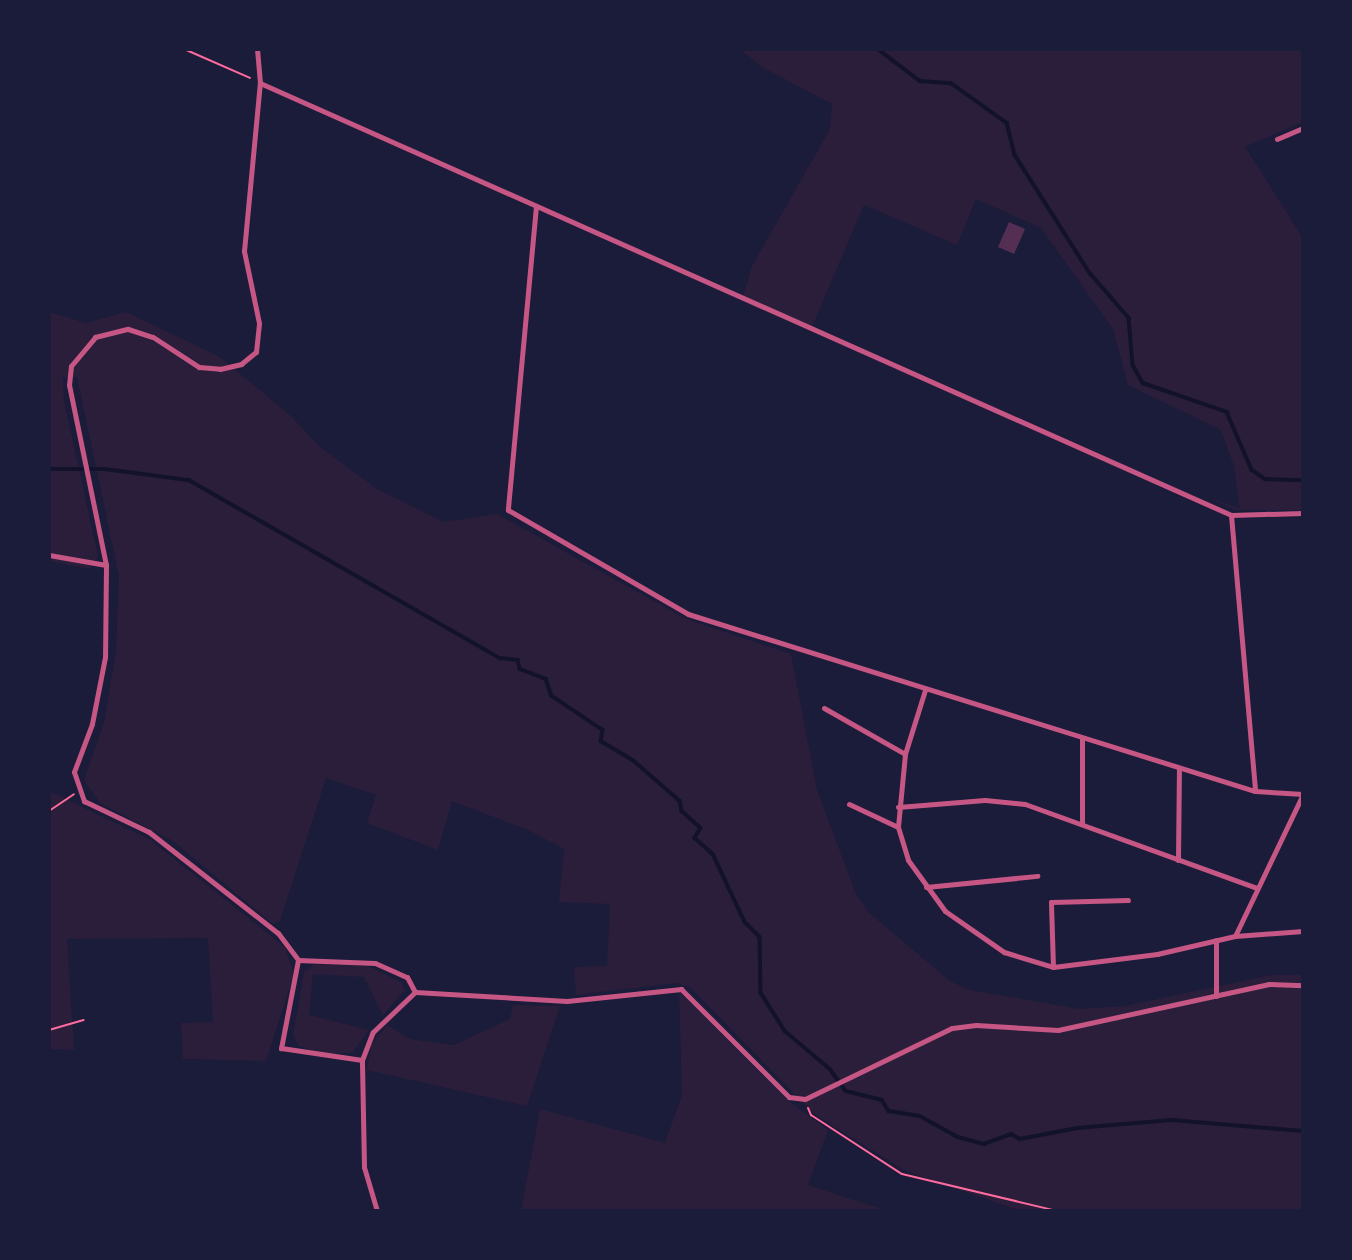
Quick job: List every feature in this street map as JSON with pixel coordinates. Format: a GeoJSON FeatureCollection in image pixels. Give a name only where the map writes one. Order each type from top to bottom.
{"type":"FeatureCollection","features":[{"type":"Feature","properties":{"kind":"street"},"geometry":{"type":"LineString","coordinates":[[257,49],[260,83],[244,251],[259,323],[256,352],[241,364],[220,369],[199,366],[153,337],[128,329],[95,337],[71,366],[69,385],[106,565],[105,657],[92,724],[74,772],[78,792],[84,801],[149,832],[278,933],[298,960],[281,1048],[362,1060]]}},
{"type":"Feature","properties":{"kind":"street"},"geometry":{"type":"LineString","coordinates":[[260,83],[1231,515],[1303,513]]}},
{"type":"Feature","properties":{"kind":"street"},"geometry":{"type":"LineString","coordinates":[[1277,139],[1303,128]]}},
{"type":"Feature","properties":{"kind":"street"},"geometry":{"type":"LineString","coordinates":[[536,206],[508,510],[688,614],[1255,791],[1303,794],[1235,936]]}},
{"type":"Feature","properties":{"kind":"street"},"geometry":{"type":"LineString","coordinates":[[1231,515],[1255,791]]}},
{"type":"Feature","properties":{"kind":"street"},"geometry":{"type":"LineString","coordinates":[[49,555],[106,565]]}},
{"type":"Feature","properties":{"kind":"street"},"geometry":{"type":"LineString","coordinates":[[925,690],[905,754],[898,827],[908,860],[945,911],[1004,952],[1053,967],[1157,954],[1235,936],[1303,930]]}},
{"type":"Feature","properties":{"kind":"street"},"geometry":{"type":"LineString","coordinates":[[824,709],[905,754]]}},
{"type":"Feature","properties":{"kind":"street"},"geometry":{"type":"LineString","coordinates":[[1082,739],[1082,822]]}},
{"type":"Feature","properties":{"kind":"street"},"geometry":{"type":"LineString","coordinates":[[1178,860],[1179,768]]}},
{"type":"Feature","properties":{"kind":"street"},"geometry":{"type":"LineString","coordinates":[[898,807],[1010,801],[1082,822],[1257,888]]}},
{"type":"Feature","properties":{"kind":"street"},"geometry":{"type":"LineString","coordinates":[[849,804],[898,827]]}},
{"type":"Feature","properties":{"kind":"street"},"geometry":{"type":"LineString","coordinates":[[926,887],[1037,876]]}},
{"type":"Feature","properties":{"kind":"street"},"geometry":{"type":"LineString","coordinates":[[1053,967],[1051,902],[1128,900]]}},
{"type":"Feature","properties":{"kind":"street"},"geometry":{"type":"LineString","coordinates":[[1216,940],[1216,996]]}},
{"type":"Feature","properties":{"kind":"street"},"geometry":{"type":"LineString","coordinates":[[298,960],[375,963],[407,977],[415,992]]}},
{"type":"Feature","properties":{"kind":"street"},"geometry":{"type":"LineString","coordinates":[[377,1211],[363,1167],[362,1060],[373,1032],[415,992],[566,1001],[681,989],[789,1097],[805,1099],[952,1028],[976,1025],[1058,1030],[1269,984],[1303,985]]}},
{"type":"Feature","properties":{"kind":"path"},"geometry":{"type":"LineString","coordinates":[[184,49],[260,83]]}},
{"type":"Feature","properties":{"kind":"path"},"geometry":{"type":"LineString","coordinates":[[49,811],[78,792]]}},
{"type":"Feature","properties":{"kind":"path"},"geometry":{"type":"LineString","coordinates":[[49,1030],[84,1020]]}},
{"type":"Feature","properties":{"kind":"path"},"geometry":{"type":"LineString","coordinates":[[805,1099],[811,1115],[902,1174],[1057,1211]]}},
{"type":"Feature","properties":{"kind":"shaded area"},"geometry":{"type":"Polygon","coordinates":[[[740,49],[1303,49],[1303,122],[1245,147],[1303,238],[1303,510],[1235,510],[1208,497],[1240,509],[1234,466],[1221,430],[1128,385],[1113,329],[1041,228],[976,199],[957,245],[864,205],[811,329],[742,300],[752,266],[830,129],[832,104],[762,67],[740,49]]]}},
{"type":"Feature","properties":{"kind":"shaded area"},"geometry":{"type":"Polygon","coordinates":[[[49,312],[86,323],[126,312],[220,357],[291,416],[320,447],[377,489],[444,522],[497,514],[686,619],[791,654],[817,790],[856,894],[868,912],[950,981],[970,990],[1079,1009],[1125,1006],[1271,975],[1303,975],[1303,1211],[1020,1211],[904,1170],[814,1114],[691,988],[677,983],[576,995],[574,967],[607,966],[610,904],[559,902],[564,849],[528,830],[452,801],[438,850],[367,823],[376,795],[326,778],[280,921],[273,924],[173,841],[100,803],[84,780],[104,723],[116,651],[119,576],[77,377],[63,377],[64,401],[98,556],[90,569],[49,561],[49,312]]]}},
{"type":"Feature","properties":{"kind":"shaded area"},"geometry":{"type":"Polygon","coordinates":[[[49,791],[149,839],[285,947],[294,974],[266,1061],[183,1059],[181,1023],[213,1022],[208,938],[67,939],[74,1050],[49,1049],[49,791]]]}},
{"type":"Feature","properties":{"kind":"shaded area"},"geometry":{"type":"Polygon","coordinates":[[[314,964],[368,966],[401,982],[405,990],[383,1015],[364,977],[313,974],[309,1015],[369,1030],[352,1053],[321,1053],[299,1046],[293,1035],[304,972],[314,964]]]}},
{"type":"Feature","properties":{"kind":"shaded area"},"geometry":{"type":"Polygon","coordinates":[[[679,992],[786,1099],[828,1130],[808,1185],[888,1211],[521,1211],[540,1109],[665,1143],[682,1095],[679,992]]]}},
{"type":"Feature","properties":{"kind":"shaded area"},"geometry":{"type":"Polygon","coordinates":[[[513,1005],[560,1006],[527,1106],[367,1070],[371,1045],[387,1025],[410,1039],[454,1045],[510,1019],[513,1005]]]}},
{"type":"Feature","properties":{"kind":"building"},"geometry":{"type":"Polygon","coordinates":[[[1009,222],[1025,229],[1014,254],[998,247],[1009,222]]]}},
{"type":"Feature","properties":{"kind":"waterway"},"geometry":{"type":"LineString","coordinates":[[878,49],[920,81],[951,83],[1007,123],[1015,155],[1090,273],[1129,318],[1133,365],[1143,383],[1227,412],[1252,470],[1265,479],[1303,480]]}},
{"type":"Feature","properties":{"kind":"waterway"},"geometry":{"type":"LineString","coordinates":[[49,469],[105,469],[189,480],[500,658],[518,660],[520,669],[546,679],[552,696],[603,730],[601,741],[633,760],[680,801],[682,811],[701,828],[695,838],[713,854],[745,922],[760,937],[761,993],[785,1031],[830,1069],[846,1091],[882,1100],[889,1111],[920,1116],[958,1137],[984,1144],[1011,1134],[1020,1139],[1077,1128],[1172,1120],[1303,1131]]}}]}
